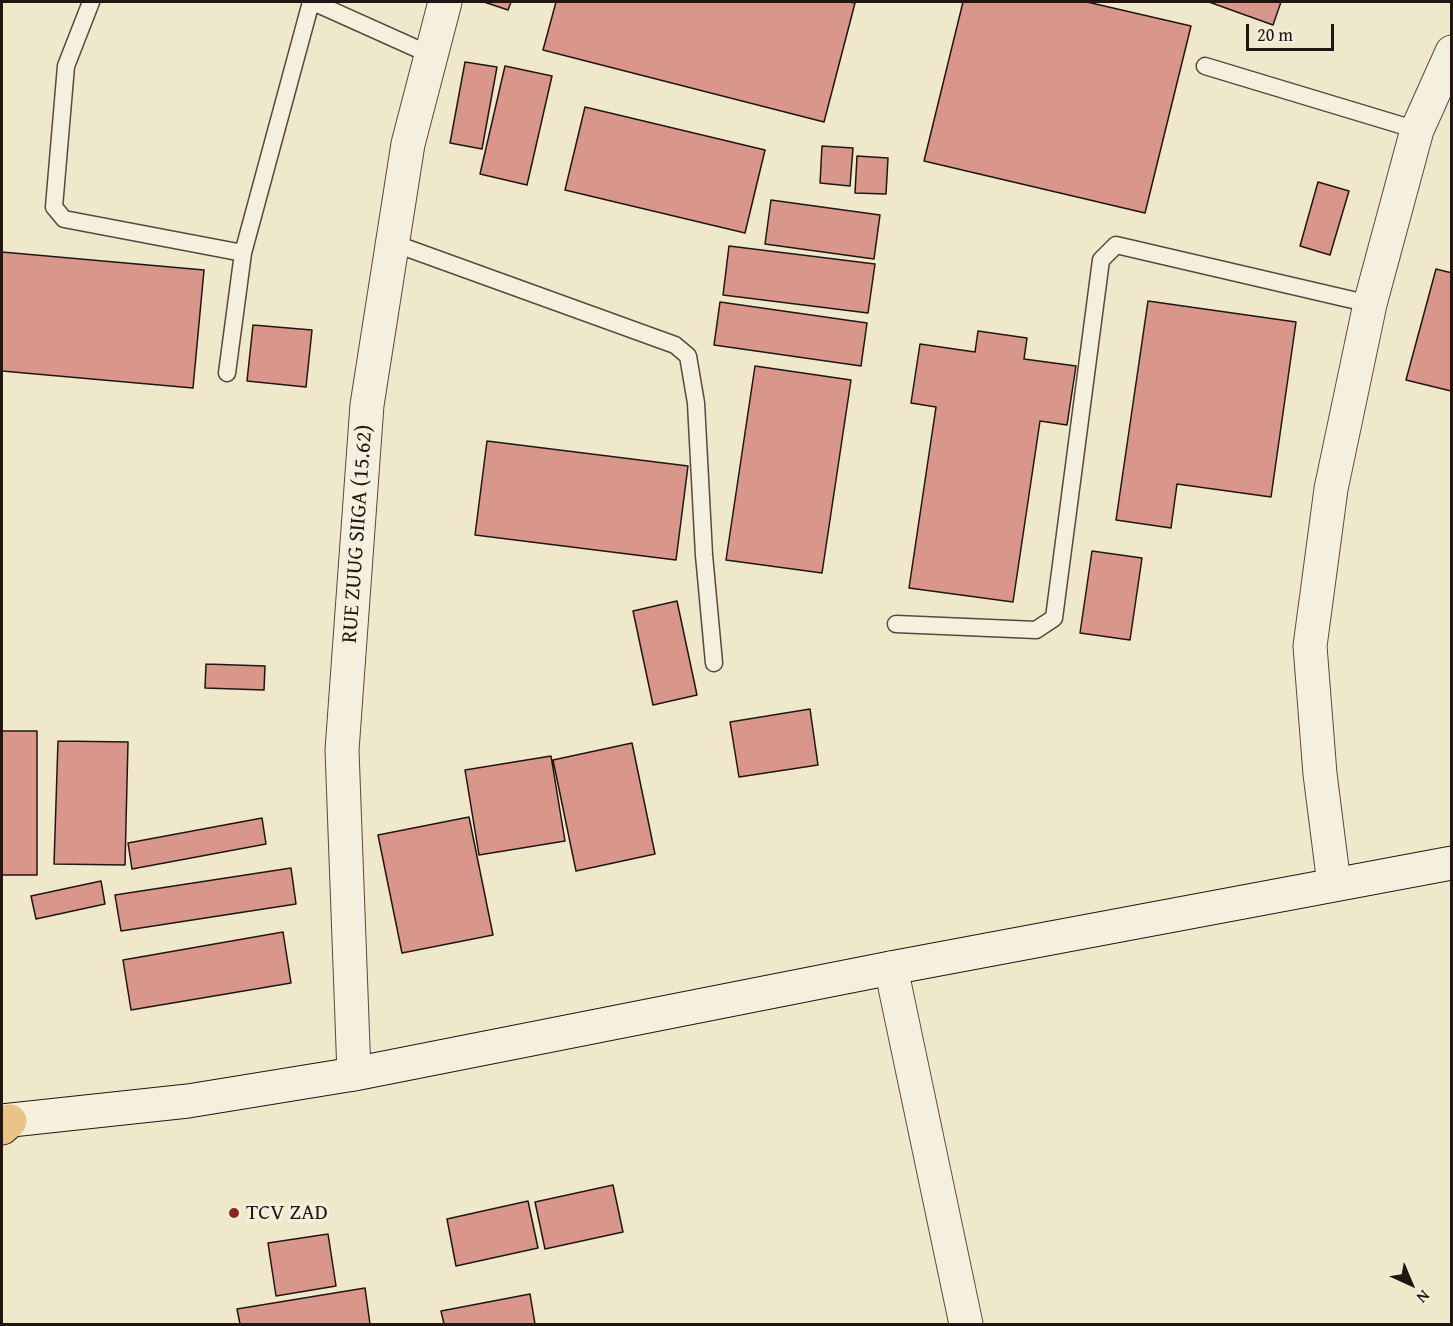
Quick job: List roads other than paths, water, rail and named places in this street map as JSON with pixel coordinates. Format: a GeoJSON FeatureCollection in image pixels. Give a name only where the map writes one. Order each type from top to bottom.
{"type":"FeatureCollection","features":[{"type":"Feature","properties":{"kind":"street","name":"RUE ZUUG SIIGA (15.62)"},"geometry":{"type":"LineString","coordinates":[[354,1074],[342,750],[367,405],[408,144],[445,2]]}},
{"type":"Feature","properties":{"kind":"street"},"geometry":{"type":"LineString","coordinates":[[1334,884],[1320,774],[1310,646],[1330,489],[1370,304],[1417,130],[1452,52]]}},
{"type":"Feature","properties":{"kind":"street"},"geometry":{"type":"LineString","coordinates":[[4,1123],[188,1101],[354,1074],[891,968],[1452,863]]}},
{"type":"Feature","properties":{"kind":"street"},"geometry":{"type":"LineString","coordinates":[[891,968],[966,1324]]}},
{"type":"Feature","properties":{"kind":"lane"},"geometry":{"type":"LineString","coordinates":[[91,2],[66,66],[54,207],[64,219],[243,253]]}},
{"type":"Feature","properties":{"kind":"lane"},"geometry":{"type":"LineString","coordinates":[[227,373],[243,253],[312,2],[431,55]]}},
{"type":"Feature","properties":{"kind":"lane"},"geometry":{"type":"LineString","coordinates":[[1205,66],[1417,130]]}},
{"type":"Feature","properties":{"kind":"lane"},"geometry":{"type":"LineString","coordinates":[[393,243],[675,345],[688,357],[696,403],[704,555],[714,663]]}},
{"type":"Feature","properties":{"kind":"lane"},"geometry":{"type":"LineString","coordinates":[[896,624],[1036,630],[1054,618],[1101,260],[1116,245],[1370,304]]}},
{"type":"Feature","properties":{"kind":"place","name":"TCV ZAD"},"geometry":{"type":"Point","coordinates":[234,1213]}}]}
